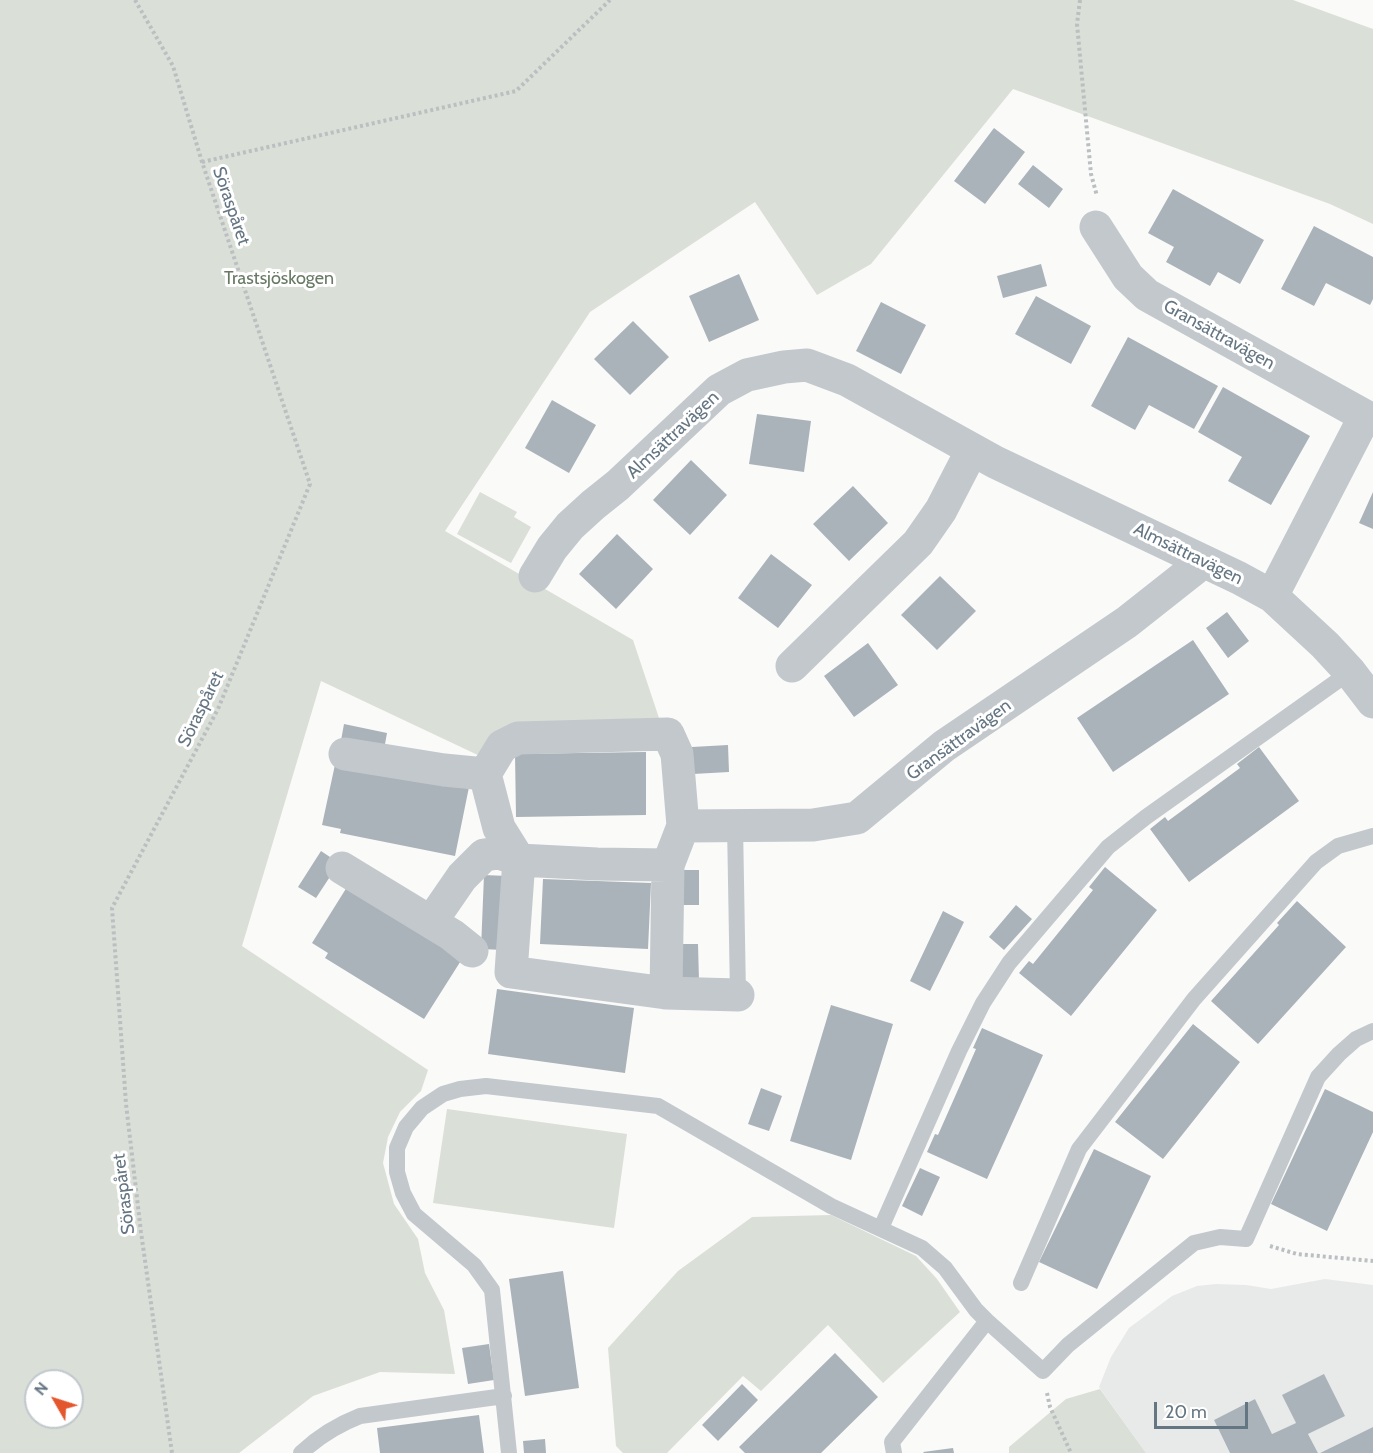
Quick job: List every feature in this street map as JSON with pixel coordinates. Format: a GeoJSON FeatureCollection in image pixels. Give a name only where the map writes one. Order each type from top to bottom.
{"type":"FeatureCollection","features":[{"type":"Feature","properties":{"kind":"street","name":"Gransättravägen"},"geometry":{"type":"LineString","coordinates":[[1096,227],[1128,277],[1148,295],[1369,418],[1272,596]]}},
{"type":"Feature","properties":{"kind":"street","name":"Almsättravägen"},"geometry":{"type":"LineString","coordinates":[[535,576],[552,548],[570,526],[618,485],[719,390],[747,375],[784,367],[807,365],[847,380],[972,450],[1272,596],[1325,645],[1373,702]]}},
{"type":"Feature","properties":{"kind":"street"},"geometry":{"type":"LineString","coordinates":[[792,666],[918,543],[940,510],[972,450]]}},
{"type":"Feature","properties":{"kind":"street","name":"Gransättravägen"},"geometry":{"type":"LineString","coordinates":[[683,826],[813,825],[857,818],[944,746],[1127,622],[1203,562]]}},
{"type":"Feature","properties":{"kind":"street"},"geometry":{"type":"LineString","coordinates":[[666,993],[668,865],[683,826],[676,754],[668,734],[518,738],[502,746],[485,774],[499,828],[519,860],[511,972],[666,993],[738,995]]}},
{"type":"Feature","properties":{"kind":"street"},"geometry":{"type":"LineString","coordinates":[[345,753],[444,771],[485,774]]}},
{"type":"Feature","properties":{"kind":"street"},"geometry":{"type":"LineString","coordinates":[[431,922],[462,877],[484,855],[499,853],[519,860],[668,865]]}},
{"type":"Feature","properties":{"kind":"street"},"geometry":{"type":"LineString","coordinates":[[342,868],[452,935],[472,951]]}},
{"type":"Feature","properties":{"kind":"lane"},"geometry":{"type":"LineString","coordinates":[[881,1228],[959,1051],[983,1003],[1009,963],[1024,945],[1108,847],[1146,817],[1350,672]]}},
{"type":"Feature","properties":{"kind":"lane"},"geometry":{"type":"LineString","coordinates":[[735,824],[738,995]]}},
{"type":"Feature","properties":{"kind":"lane"},"geometry":{"type":"LineString","coordinates":[[1021,1284],[1079,1149],[1194,999],[1316,862],[1338,846],[1373,836]]}},
{"type":"Feature","properties":{"kind":"lane"},"geometry":{"type":"LineString","coordinates":[[509,1453],[492,1290],[474,1264],[414,1214],[403,1193],[397,1172],[397,1148],[406,1128],[422,1108],[443,1094],[460,1089],[486,1086],[658,1106],[831,1206],[922,1248],[945,1268],[976,1310],[1043,1371],[1068,1345],[1194,1243],[1220,1237],[1246,1239],[1318,1077],[1356,1039],[1373,1031]]}},
{"type":"Feature","properties":{"kind":"lane"},"geometry":{"type":"LineString","coordinates":[[894,1453],[892,1442],[987,1321]]}},
{"type":"Feature","properties":{"kind":"lane"},"geometry":{"type":"LineString","coordinates":[[301,1453],[315,1439],[340,1424],[360,1416],[504,1396]]}},
{"type":"Feature","properties":{"kind":"path","name":"Söraspåret"},"geometry":{"type":"LineString","coordinates":[[135,0],[173,66],[202,162],[310,484],[218,709],[112,908],[126,1104],[141,1232],[172,1453]]}},
{"type":"Feature","properties":{"kind":"path"},"geometry":{"type":"LineString","coordinates":[[202,162],[516,91],[610,0]]}},
{"type":"Feature","properties":{"kind":"path"},"geometry":{"type":"LineString","coordinates":[[1080,0],[1077,24],[1091,174],[1097,198],[1090,217],[1096,227]]}},
{"type":"Feature","properties":{"kind":"path"},"geometry":{"type":"LineString","coordinates":[[1246,1239],[1297,1254],[1373,1260]]}},
{"type":"Feature","properties":{"kind":"path"},"geometry":{"type":"LineString","coordinates":[[1043,1371],[1050,1407],[1071,1453]]}},
{"type":"Feature","properties":{"kind":"shaded area"},"geometry":{"type":"Polygon","coordinates":[[[1325,1279],[1373,1285],[1373,1427],[1320,1453],[1308,1434],[1345,1415],[1283,1395],[1296,1423],[1272,1434],[1255,1399],[1214,1420],[1230,1453],[1146,1453],[1099,1387],[1111,1357],[1129,1328],[1172,1296],[1197,1286],[1246,1285],[1271,1289],[1325,1279]]]}},
{"type":"Feature","properties":{"kind":"green space","name":"Trastsjöskogen"},"geometry":{"type":"Polygon","coordinates":[[[0,0],[1293,0],[1373,29],[1373,224],[1330,204],[1013,89],[871,264],[817,295],[755,202],[590,312],[445,531],[633,640],[662,727],[482,757],[321,681],[242,946],[428,1070],[421,1091],[400,1112],[388,1137],[383,1163],[394,1204],[418,1239],[425,1273],[444,1310],[455,1374],[380,1372],[313,1396],[239,1453],[0,1453],[0,0]]]}},
{"type":"Feature","properties":{"kind":"green space"},"geometry":{"type":"Polygon","coordinates":[[[480,492],[517,512],[514,517],[531,527],[511,563],[457,534],[480,492]]]}},
{"type":"Feature","properties":{"kind":"green space"},"geometry":{"type":"Polygon","coordinates":[[[447,1109],[627,1134],[614,1228],[433,1203],[447,1109]]]}},
{"type":"Feature","properties":{"kind":"green space"},"geometry":{"type":"Polygon","coordinates":[[[831,1215],[916,1256],[937,1279],[960,1312],[883,1383],[828,1325],[761,1391],[743,1376],[667,1453],[623,1453],[616,1446],[608,1348],[678,1271],[752,1217],[831,1215]]]}},
{"type":"Feature","properties":{"kind":"green space"},"geometry":{"type":"Polygon","coordinates":[[[1100,1389],[1146,1453],[1009,1453],[1009,1447],[1066,1399],[1100,1389]]]}},
{"type":"Feature","properties":{"kind":"building"},"geometry":{"type":"Polygon","coordinates":[[[994,128],[1025,152],[985,204],[954,181],[994,128]]]}},
{"type":"Feature","properties":{"kind":"building"},"geometry":{"type":"Polygon","coordinates":[[[1033,165],[1063,189],[1049,208],[1018,184],[1033,165]]]}},
{"type":"Feature","properties":{"kind":"building"},"geometry":{"type":"Polygon","coordinates":[[[1173,189],[1264,240],[1240,284],[1218,272],[1210,286],[1166,262],[1174,247],[1148,233],[1173,189]]]}},
{"type":"Feature","properties":{"kind":"building"},"geometry":{"type":"Polygon","coordinates":[[[1314,226],[1373,257],[1373,299],[1370,305],[1326,283],[1314,306],[1281,289],[1314,226]]]}},
{"type":"Feature","properties":{"kind":"building"},"geometry":{"type":"Polygon","coordinates":[[[1041,264],[1047,286],[1003,298],[997,276],[1041,264]]]}},
{"type":"Feature","properties":{"kind":"building"},"geometry":{"type":"Polygon","coordinates":[[[739,274],[759,320],[709,342],[689,296],[739,274]]]}},
{"type":"Feature","properties":{"kind":"building"},"geometry":{"type":"Polygon","coordinates":[[[1036,296],[1091,326],[1071,364],[1015,334],[1036,296]]]}},
{"type":"Feature","properties":{"kind":"building"},"geometry":{"type":"Polygon","coordinates":[[[881,302],[926,325],[901,374],[856,351],[881,302]]]}},
{"type":"Feature","properties":{"kind":"building"},"geometry":{"type":"Polygon","coordinates":[[[633,321],[669,357],[630,395],[594,359],[633,321]]]}},
{"type":"Feature","properties":{"kind":"building"},"geometry":{"type":"Polygon","coordinates":[[[1128,337],[1218,386],[1194,429],[1149,405],[1135,430],[1091,406],[1128,337]]]}},
{"type":"Feature","properties":{"kind":"building"},"geometry":{"type":"Polygon","coordinates":[[[1223,387],[1310,436],[1271,505],[1228,481],[1242,457],[1198,432],[1223,387]]]}},
{"type":"Feature","properties":{"kind":"building"},"geometry":{"type":"Polygon","coordinates":[[[552,400],[596,425],[569,473],[525,448],[552,400]]]}},
{"type":"Feature","properties":{"kind":"building"},"geometry":{"type":"Polygon","coordinates":[[[757,414],[811,421],[804,472],[749,464],[757,414]]]}},
{"type":"Feature","properties":{"kind":"building"},"geometry":{"type":"Polygon","coordinates":[[[691,460],[727,495],[690,535],[653,500],[691,460]]]}},
{"type":"Feature","properties":{"kind":"building"},"geometry":{"type":"Polygon","coordinates":[[[853,486],[888,523],[849,561],[813,524],[853,486]]]}},
{"type":"Feature","properties":{"kind":"building"},"geometry":{"type":"Polygon","coordinates":[[[1373,492],[1373,529],[1359,523],[1373,492]]]}},
{"type":"Feature","properties":{"kind":"building"},"geometry":{"type":"Polygon","coordinates":[[[617,534],[653,569],[616,609],[579,574],[617,534]]]}},
{"type":"Feature","properties":{"kind":"building"},"geometry":{"type":"Polygon","coordinates":[[[771,554],[812,585],[778,628],[738,598],[771,554]]]}},
{"type":"Feature","properties":{"kind":"building"},"geometry":{"type":"Polygon","coordinates":[[[940,576],[976,611],[937,650],[901,615],[940,576]]]}},
{"type":"Feature","properties":{"kind":"building"},"geometry":{"type":"Polygon","coordinates":[[[1227,612],[1249,641],[1228,658],[1206,628],[1227,612]]]}},
{"type":"Feature","properties":{"kind":"building"},"geometry":{"type":"Polygon","coordinates":[[[1193,640],[1229,694],[1113,772],[1077,718],[1193,640]]]}},
{"type":"Feature","properties":{"kind":"building"},"geometry":{"type":"Polygon","coordinates":[[[868,643],[898,685],[854,717],[824,676],[868,643]]]}},
{"type":"Feature","properties":{"kind":"building"},"geometry":{"type":"Polygon","coordinates":[[[344,724],[387,733],[383,755],[340,746],[344,724]]]}},
{"type":"Feature","properties":{"kind":"building"},"geometry":{"type":"Polygon","coordinates":[[[728,745],[729,772],[693,774],[692,747],[728,745]]]}},
{"type":"Feature","properties":{"kind":"building"},"geometry":{"type":"Polygon","coordinates":[[[1259,747],[1299,801],[1189,882],[1150,829],[1165,817],[1168,821],[1240,768],[1237,764],[1259,747]]]}},
{"type":"Feature","properties":{"kind":"building"},"geometry":{"type":"Polygon","coordinates":[[[646,752],[646,815],[516,817],[515,754],[646,752]]]}},
{"type":"Feature","properties":{"kind":"building"},"geometry":{"type":"Polygon","coordinates":[[[336,760],[469,787],[455,856],[340,833],[341,829],[322,825],[336,760]]]}},
{"type":"Feature","properties":{"kind":"building"},"geometry":{"type":"Polygon","coordinates":[[[321,851],[339,863],[316,898],[298,887],[321,851]]]}},
{"type":"Feature","properties":{"kind":"building"},"geometry":{"type":"Polygon","coordinates":[[[1105,867],[1157,910],[1071,1016],[1019,973],[1029,961],[1033,964],[1093,890],[1089,887],[1105,867]]]}},
{"type":"Feature","properties":{"kind":"building"},"geometry":{"type":"Polygon","coordinates":[[[675,870],[699,870],[699,905],[675,905],[675,870]]]}},
{"type":"Feature","properties":{"kind":"building"},"geometry":{"type":"Polygon","coordinates":[[[484,875],[507,876],[504,950],[481,949],[484,875]]]}},
{"type":"Feature","properties":{"kind":"building"},"geometry":{"type":"Polygon","coordinates":[[[543,879],[651,883],[648,949],[540,944],[543,879]]]}},
{"type":"Feature","properties":{"kind":"building"},"geometry":{"type":"Polygon","coordinates":[[[347,887],[462,959],[424,1019],[325,958],[328,953],[312,943],[347,887]]]}},
{"type":"Feature","properties":{"kind":"building"},"geometry":{"type":"Polygon","coordinates":[[[1297,901],[1346,947],[1258,1044],[1211,1001],[1279,925],[1277,923],[1297,901]]]}},
{"type":"Feature","properties":{"kind":"building"},"geometry":{"type":"Polygon","coordinates":[[[1016,905],[1032,919],[1004,950],[989,937],[1016,905]]]}},
{"type":"Feature","properties":{"kind":"building"},"geometry":{"type":"Polygon","coordinates":[[[943,911],[964,922],[930,991],[910,981],[943,911]]]}},
{"type":"Feature","properties":{"kind":"building"},"geometry":{"type":"Polygon","coordinates":[[[675,944],[698,944],[699,981],[676,982],[675,944]]]}},
{"type":"Feature","properties":{"kind":"building"},"geometry":{"type":"Polygon","coordinates":[[[497,989],[634,1008],[625,1073],[488,1054],[497,989]]]}},
{"type":"Feature","properties":{"kind":"building"},"geometry":{"type":"Polygon","coordinates":[[[831,1005],[893,1024],[851,1160],[790,1141],[831,1005]]]}},
{"type":"Feature","properties":{"kind":"building"},"geometry":{"type":"Polygon","coordinates":[[[1193,1024],[1240,1062],[1163,1159],[1115,1122],[1193,1024]]]}},
{"type":"Feature","properties":{"kind":"building"},"geometry":{"type":"Polygon","coordinates":[[[982,1028],[1043,1055],[987,1179],[927,1152],[935,1134],[938,1135],[976,1049],[973,1048],[982,1028]]]}},
{"type":"Feature","properties":{"kind":"building"},"geometry":{"type":"Polygon","coordinates":[[[761,1088],[782,1096],[769,1131],[748,1124],[761,1088]]]}},
{"type":"Feature","properties":{"kind":"building"},"geometry":{"type":"Polygon","coordinates":[[[1325,1089],[1373,1112],[1373,1132],[1327,1231],[1271,1204],[1325,1089]]]}},
{"type":"Feature","properties":{"kind":"building"},"geometry":{"type":"Polygon","coordinates":[[[1094,1149],[1151,1176],[1097,1289],[1039,1262],[1094,1149]]]}},
{"type":"Feature","properties":{"kind":"building"},"geometry":{"type":"Polygon","coordinates":[[[920,1168],[940,1177],[922,1216],[902,1206],[920,1168]]]}},
{"type":"Feature","properties":{"kind":"building"},"geometry":{"type":"Polygon","coordinates":[[[563,1271],[579,1388],[525,1396],[509,1279],[563,1271]]]}},
{"type":"Feature","properties":{"kind":"building"},"geometry":{"type":"Polygon","coordinates":[[[489,1344],[494,1380],[468,1384],[462,1348],[489,1344]]]}},
{"type":"Feature","properties":{"kind":"building"},"geometry":{"type":"Polygon","coordinates":[[[835,1353],[878,1397],[821,1453],[745,1453],[739,1447],[835,1353]]]}},
{"type":"Feature","properties":{"kind":"building"},"geometry":{"type":"Polygon","coordinates":[[[1324,1374],[1345,1416],[1308,1434],[1318,1453],[1230,1453],[1214,1420],[1255,1399],[1272,1434],[1296,1423],[1282,1395],[1324,1374]]]}},
{"type":"Feature","properties":{"kind":"building"},"geometry":{"type":"Polygon","coordinates":[[[742,1384],[758,1400],[718,1441],[702,1425],[742,1384]]]}},
{"type":"Feature","properties":{"kind":"building"},"geometry":{"type":"Polygon","coordinates":[[[479,1415],[484,1453],[380,1453],[377,1428],[479,1415]]]}},
{"type":"Feature","properties":{"kind":"building"},"geometry":{"type":"Polygon","coordinates":[[[1373,1427],[1373,1453],[1320,1453],[1373,1427]]]}},
{"type":"Feature","properties":{"kind":"building"},"geometry":{"type":"Polygon","coordinates":[[[545,1439],[546,1453],[524,1453],[523,1441],[545,1439]]]}},
{"type":"Feature","properties":{"kind":"building"},"geometry":{"type":"Polygon","coordinates":[[[953,1448],[954,1453],[923,1452],[953,1448]]]}}]}
